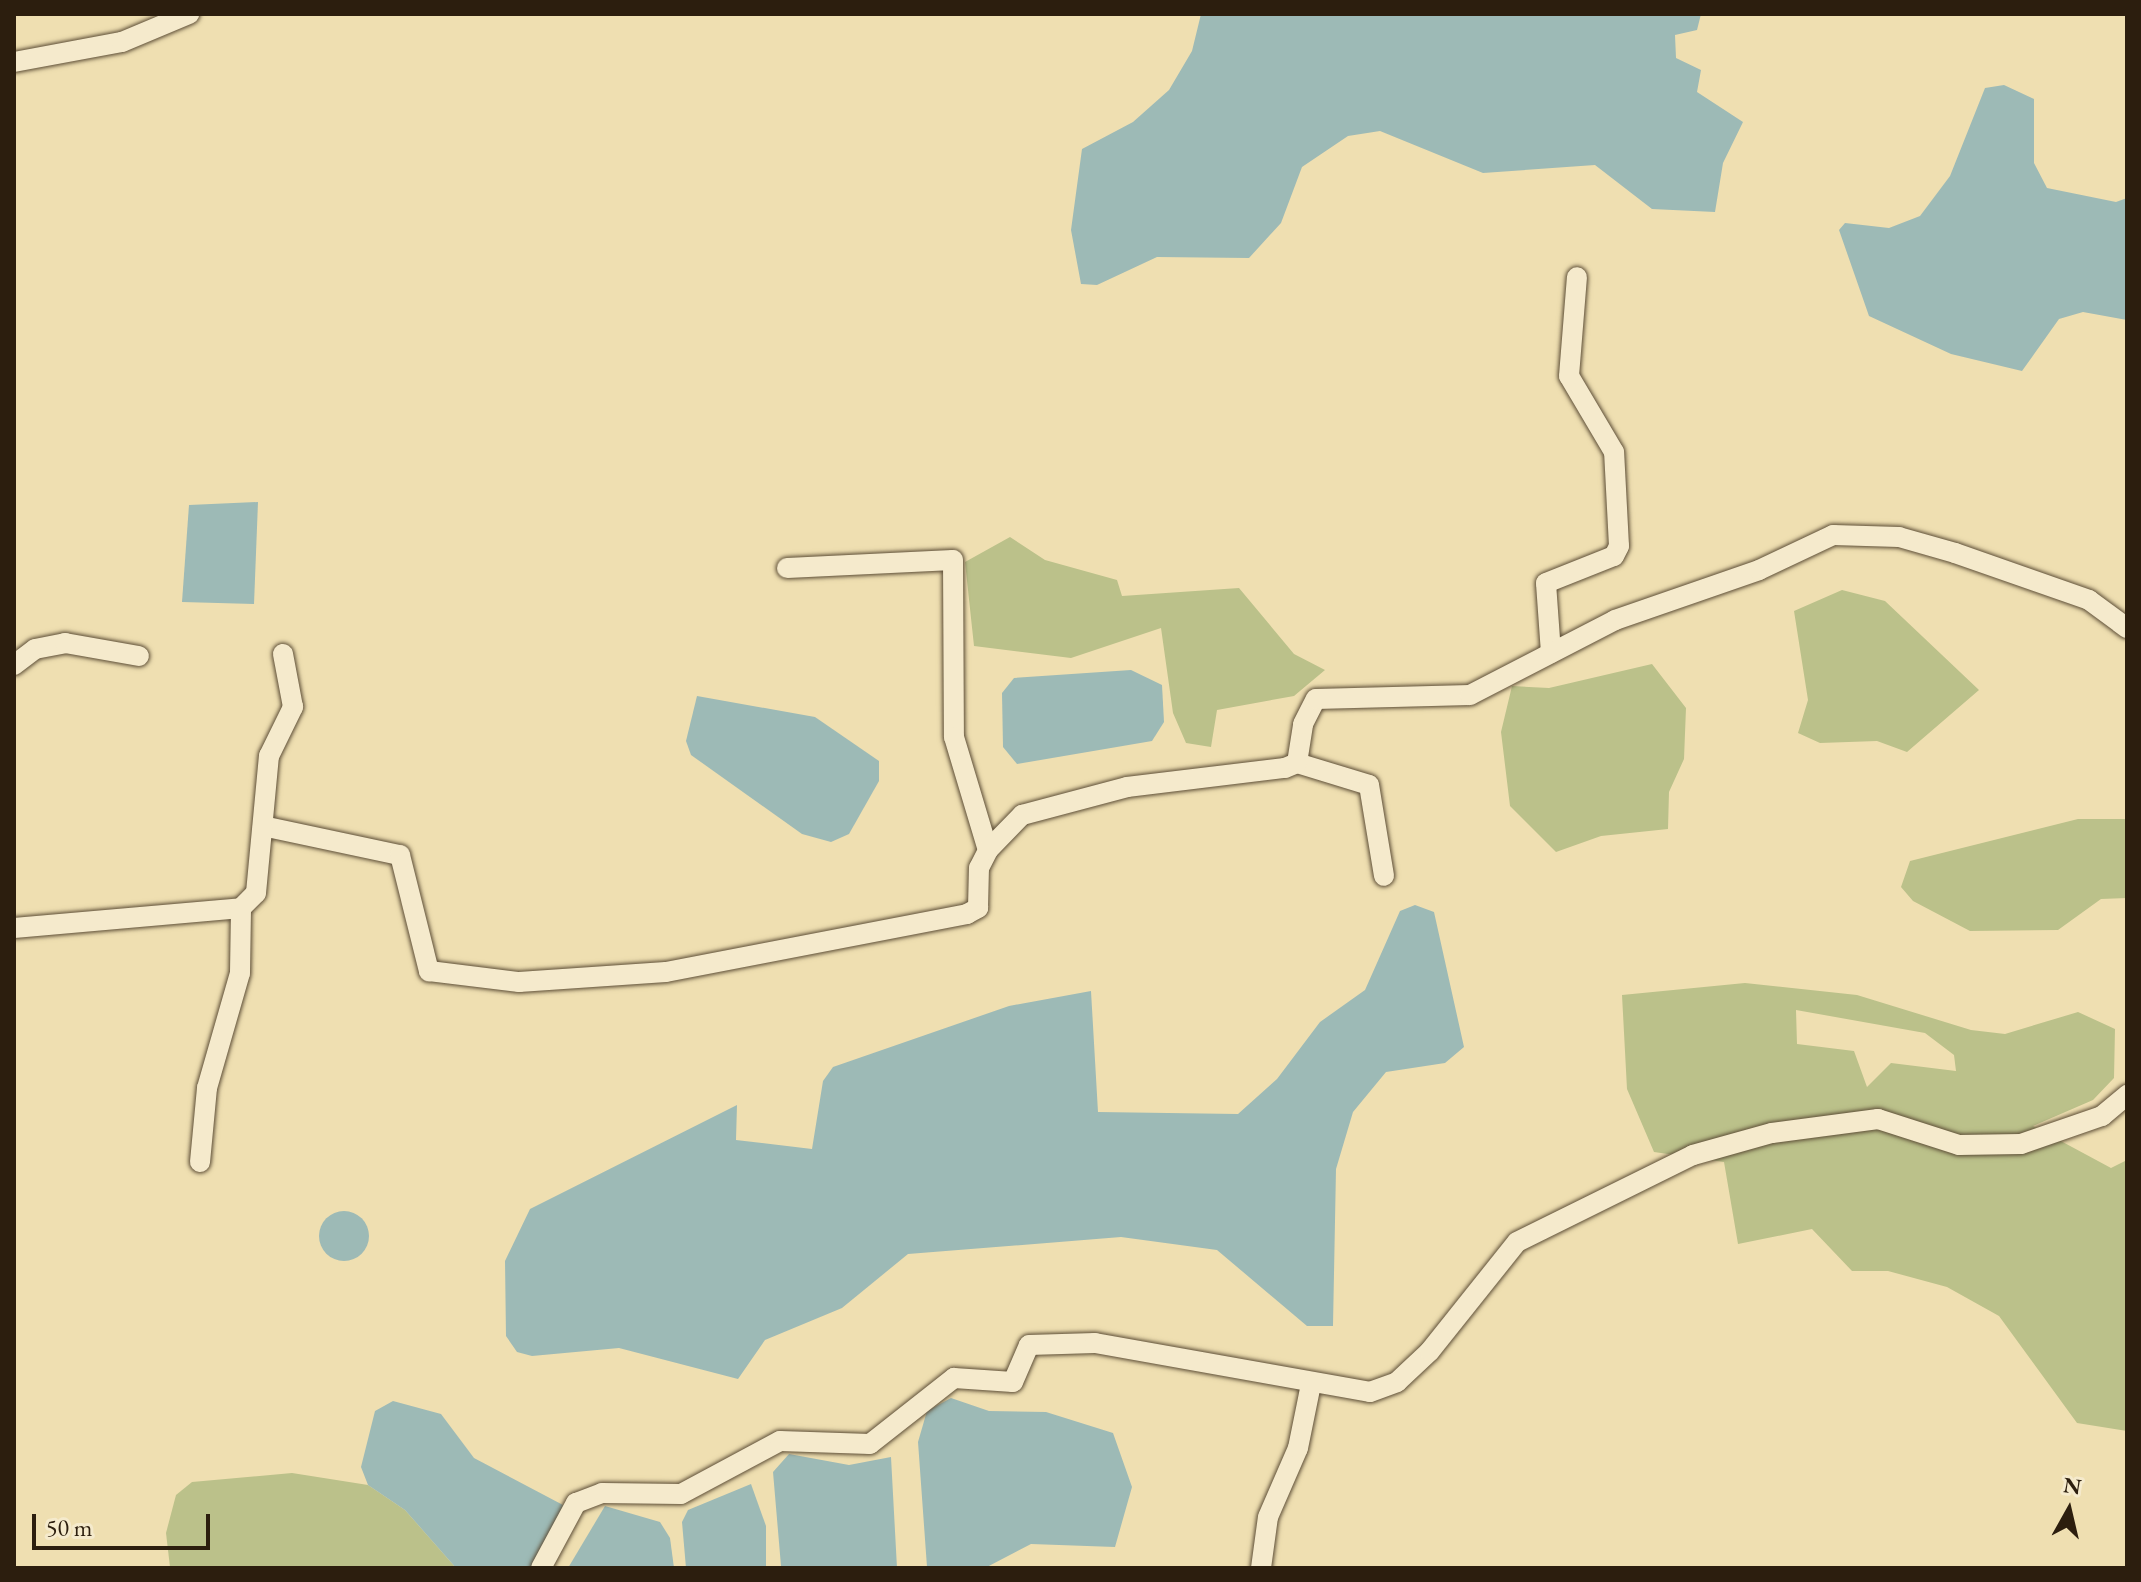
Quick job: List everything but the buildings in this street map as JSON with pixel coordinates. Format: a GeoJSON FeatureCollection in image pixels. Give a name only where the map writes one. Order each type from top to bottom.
{"type":"FeatureCollection","features":[{"type":"Feature","properties":{"kind":"street"},"geometry":{"type":"LineString","coordinates":[[14,62],[122,42],[189,14]]}},
{"type":"Feature","properties":{"kind":"street"},"geometry":{"type":"LineString","coordinates":[[1551,653],[1546,583],[1614,556],[1619,546],[1614,452],[1569,376],[1577,277]]}},
{"type":"Feature","properties":{"kind":"street"},"geometry":{"type":"LineString","coordinates":[[1297,763],[1303,724],[1316,699],[1470,695],[1654,604],[1789,559],[1813,542],[1864,533],[1899,537],[2077,595],[2127,628]]}},
{"type":"Feature","properties":{"kind":"street"},"geometry":{"type":"LineString","coordinates":[[787,568],[953,560],[954,737],[988,850]]}},
{"type":"Feature","properties":{"kind":"street"},"geometry":{"type":"LineString","coordinates":[[14,665],[35,649],[65,643],[139,656]]}},
{"type":"Feature","properties":{"kind":"street"},"geometry":{"type":"LineString","coordinates":[[14,928],[241,908],[256,893],[269,756],[293,707],[283,654]]}},
{"type":"Feature","properties":{"kind":"street"},"geometry":{"type":"LineString","coordinates":[[263,826],[400,855],[429,971],[519,982],[666,972],[967,914],[978,908],[979,868],[988,850],[1022,815],[1066,798],[1297,763],[1369,785],[1384,876]]}},
{"type":"Feature","properties":{"kind":"street"},"geometry":{"type":"LineString","coordinates":[[200,1162],[207,1088],[240,973],[241,908]]}},
{"type":"Feature","properties":{"kind":"street"},"geometry":{"type":"LineString","coordinates":[[541,1568],[576,1503],[602,1493],[681,1494],[780,1441],[870,1444],[954,1378],[1013,1382],[1029,1345],[1095,1343],[1311,1384],[1370,1392],[1397,1382],[1517,1242],[1693,1155],[1772,1133],[1878,1119],[1959,1145],[2021,1144],[2102,1116],[2127,1095]]}},
{"type":"Feature","properties":{"kind":"street"},"geometry":{"type":"LineString","coordinates":[[1261,1568],[1268,1517],[1298,1448],[1311,1384]]}},
{"type":"Feature","properties":{"kind":"green space"},"geometry":{"type":"Polygon","coordinates":[[[1010,537],[1045,560],[1117,580],[1122,596],[1239,588],[1294,654],[1325,670],[1294,696],[1217,710],[1211,747],[1186,743],[1173,713],[1161,628],[1071,658],[974,646],[965,562],[1010,537]]]}},
{"type":"Feature","properties":{"kind":"green space"},"geometry":{"type":"Polygon","coordinates":[[[1842,590],[1885,601],[1979,690],[1907,752],[1877,741],[1820,743],[1798,733],[1808,700],[1794,611],[1842,590]]]}},
{"type":"Feature","properties":{"kind":"green space"},"geometry":{"type":"Polygon","coordinates":[[[1652,664],[1686,708],[1684,759],[1669,792],[1668,829],[1601,836],[1556,852],[1510,806],[1501,732],[1512,686],[1549,688],[1652,664]]]}},
{"type":"Feature","properties":{"kind":"green space"},"geometry":{"type":"Polygon","coordinates":[[[2078,819],[2127,819],[2127,898],[2101,899],[2058,930],[1970,931],[1913,901],[1901,887],[1910,861],[2078,819]]]}},
{"type":"Feature","properties":{"kind":"green space"},"geometry":{"type":"Polygon","coordinates":[[[1745,983],[1857,995],[1971,1030],[2005,1034],[2078,1012],[2115,1029],[2114,1078],[2093,1100],[2033,1126],[2111,1168],[2127,1160],[2127,1431],[2077,1423],[1999,1316],[1947,1287],[1888,1271],[1852,1271],[1812,1229],[1738,1244],[1724,1162],[1654,1152],[1627,1089],[1622,995],[1745,983]],[[1796,1010],[1797,1044],[1854,1051],[1867,1087],[1891,1063],[1956,1071],[1954,1055],[1925,1033],[1796,1010]]]}},
{"type":"Feature","properties":{"kind":"green space"},"geometry":{"type":"Polygon","coordinates":[[[292,1473],[368,1485],[405,1510],[456,1568],[170,1567],[166,1533],[176,1495],[192,1482],[292,1473]]]}},
{"type":"Feature","properties":{"kind":"water"},"geometry":{"type":"Polygon","coordinates":[[[1201,14],[1701,14],[1697,30],[1675,35],[1676,58],[1701,70],[1697,92],[1743,122],[1723,163],[1715,212],[1652,209],[1595,165],[1483,173],[1380,131],[1348,136],[1302,167],[1281,223],[1249,258],[1157,257],[1097,285],[1081,284],[1071,230],[1082,149],[1133,122],[1169,90],[1192,51],[1201,14]]]}},
{"type":"Feature","properties":{"kind":"water"},"geometry":{"type":"Polygon","coordinates":[[[2004,85],[2034,99],[2034,163],[2047,188],[2116,202],[2127,198],[2127,320],[2083,312],[2059,319],[2022,371],[1951,354],[1869,316],[1839,230],[1845,223],[1889,228],[1920,216],[1950,176],[1985,88],[2004,85]]]}},
{"type":"Feature","properties":{"kind":"water"},"geometry":{"type":"Polygon","coordinates":[[[258,502],[254,604],[182,602],[189,505],[258,502]]]}},
{"type":"Feature","properties":{"kind":"water"},"geometry":{"type":"Polygon","coordinates":[[[1131,670],[1162,685],[1164,722],[1152,741],[1017,764],[1003,747],[1002,693],[1014,678],[1131,670]]]}},
{"type":"Feature","properties":{"kind":"water"},"geometry":{"type":"Polygon","coordinates":[[[697,696],[815,717],[879,761],[879,781],[849,834],[831,842],[802,834],[691,755],[686,741],[697,696]]]}},
{"type":"Feature","properties":{"kind":"water"},"geometry":{"type":"Polygon","coordinates":[[[1415,905],[1434,912],[1464,1047],[1445,1063],[1386,1072],[1353,1112],[1336,1169],[1333,1326],[1307,1326],[1217,1250],[1121,1237],[908,1254],[842,1308],[765,1340],[738,1379],[619,1348],[532,1356],[517,1352],[506,1336],[505,1261],[530,1209],[737,1105],[736,1140],[812,1149],[823,1081],[833,1067],[1009,1006],[1091,991],[1098,1112],[1238,1114],[1277,1079],[1320,1022],[1365,990],[1400,911],[1415,905]]]}},
{"type":"Feature","properties":{"kind":"water"},"geometry":{"type":"Polygon","coordinates":[[[334,1212],[354,1212],[368,1226],[368,1246],[354,1260],[334,1260],[320,1246],[320,1226],[334,1212]]]}},
{"type":"Feature","properties":{"kind":"water"},"geometry":{"type":"Polygon","coordinates":[[[951,1398],[989,1411],[1046,1412],[1113,1433],[1132,1487],[1115,1547],[1031,1544],[985,1568],[927,1567],[918,1442],[927,1411],[951,1398]]]}},
{"type":"Feature","properties":{"kind":"water"},"geometry":{"type":"Polygon","coordinates":[[[393,1401],[441,1414],[474,1458],[563,1505],[565,1516],[535,1568],[456,1568],[405,1510],[368,1485],[361,1467],[375,1411],[393,1401]]]}},
{"type":"Feature","properties":{"kind":"water"},"geometry":{"type":"Polygon","coordinates":[[[789,1454],[849,1465],[891,1457],[897,1568],[781,1566],[773,1472],[789,1454]]]}},
{"type":"Feature","properties":{"kind":"water"},"geometry":{"type":"Polygon","coordinates":[[[751,1484],[766,1526],[766,1568],[686,1568],[682,1522],[688,1510],[751,1484]]]}},
{"type":"Feature","properties":{"kind":"water"},"geometry":{"type":"Polygon","coordinates":[[[605,1506],[660,1522],[670,1538],[674,1568],[568,1568],[605,1506]]]}}]}
